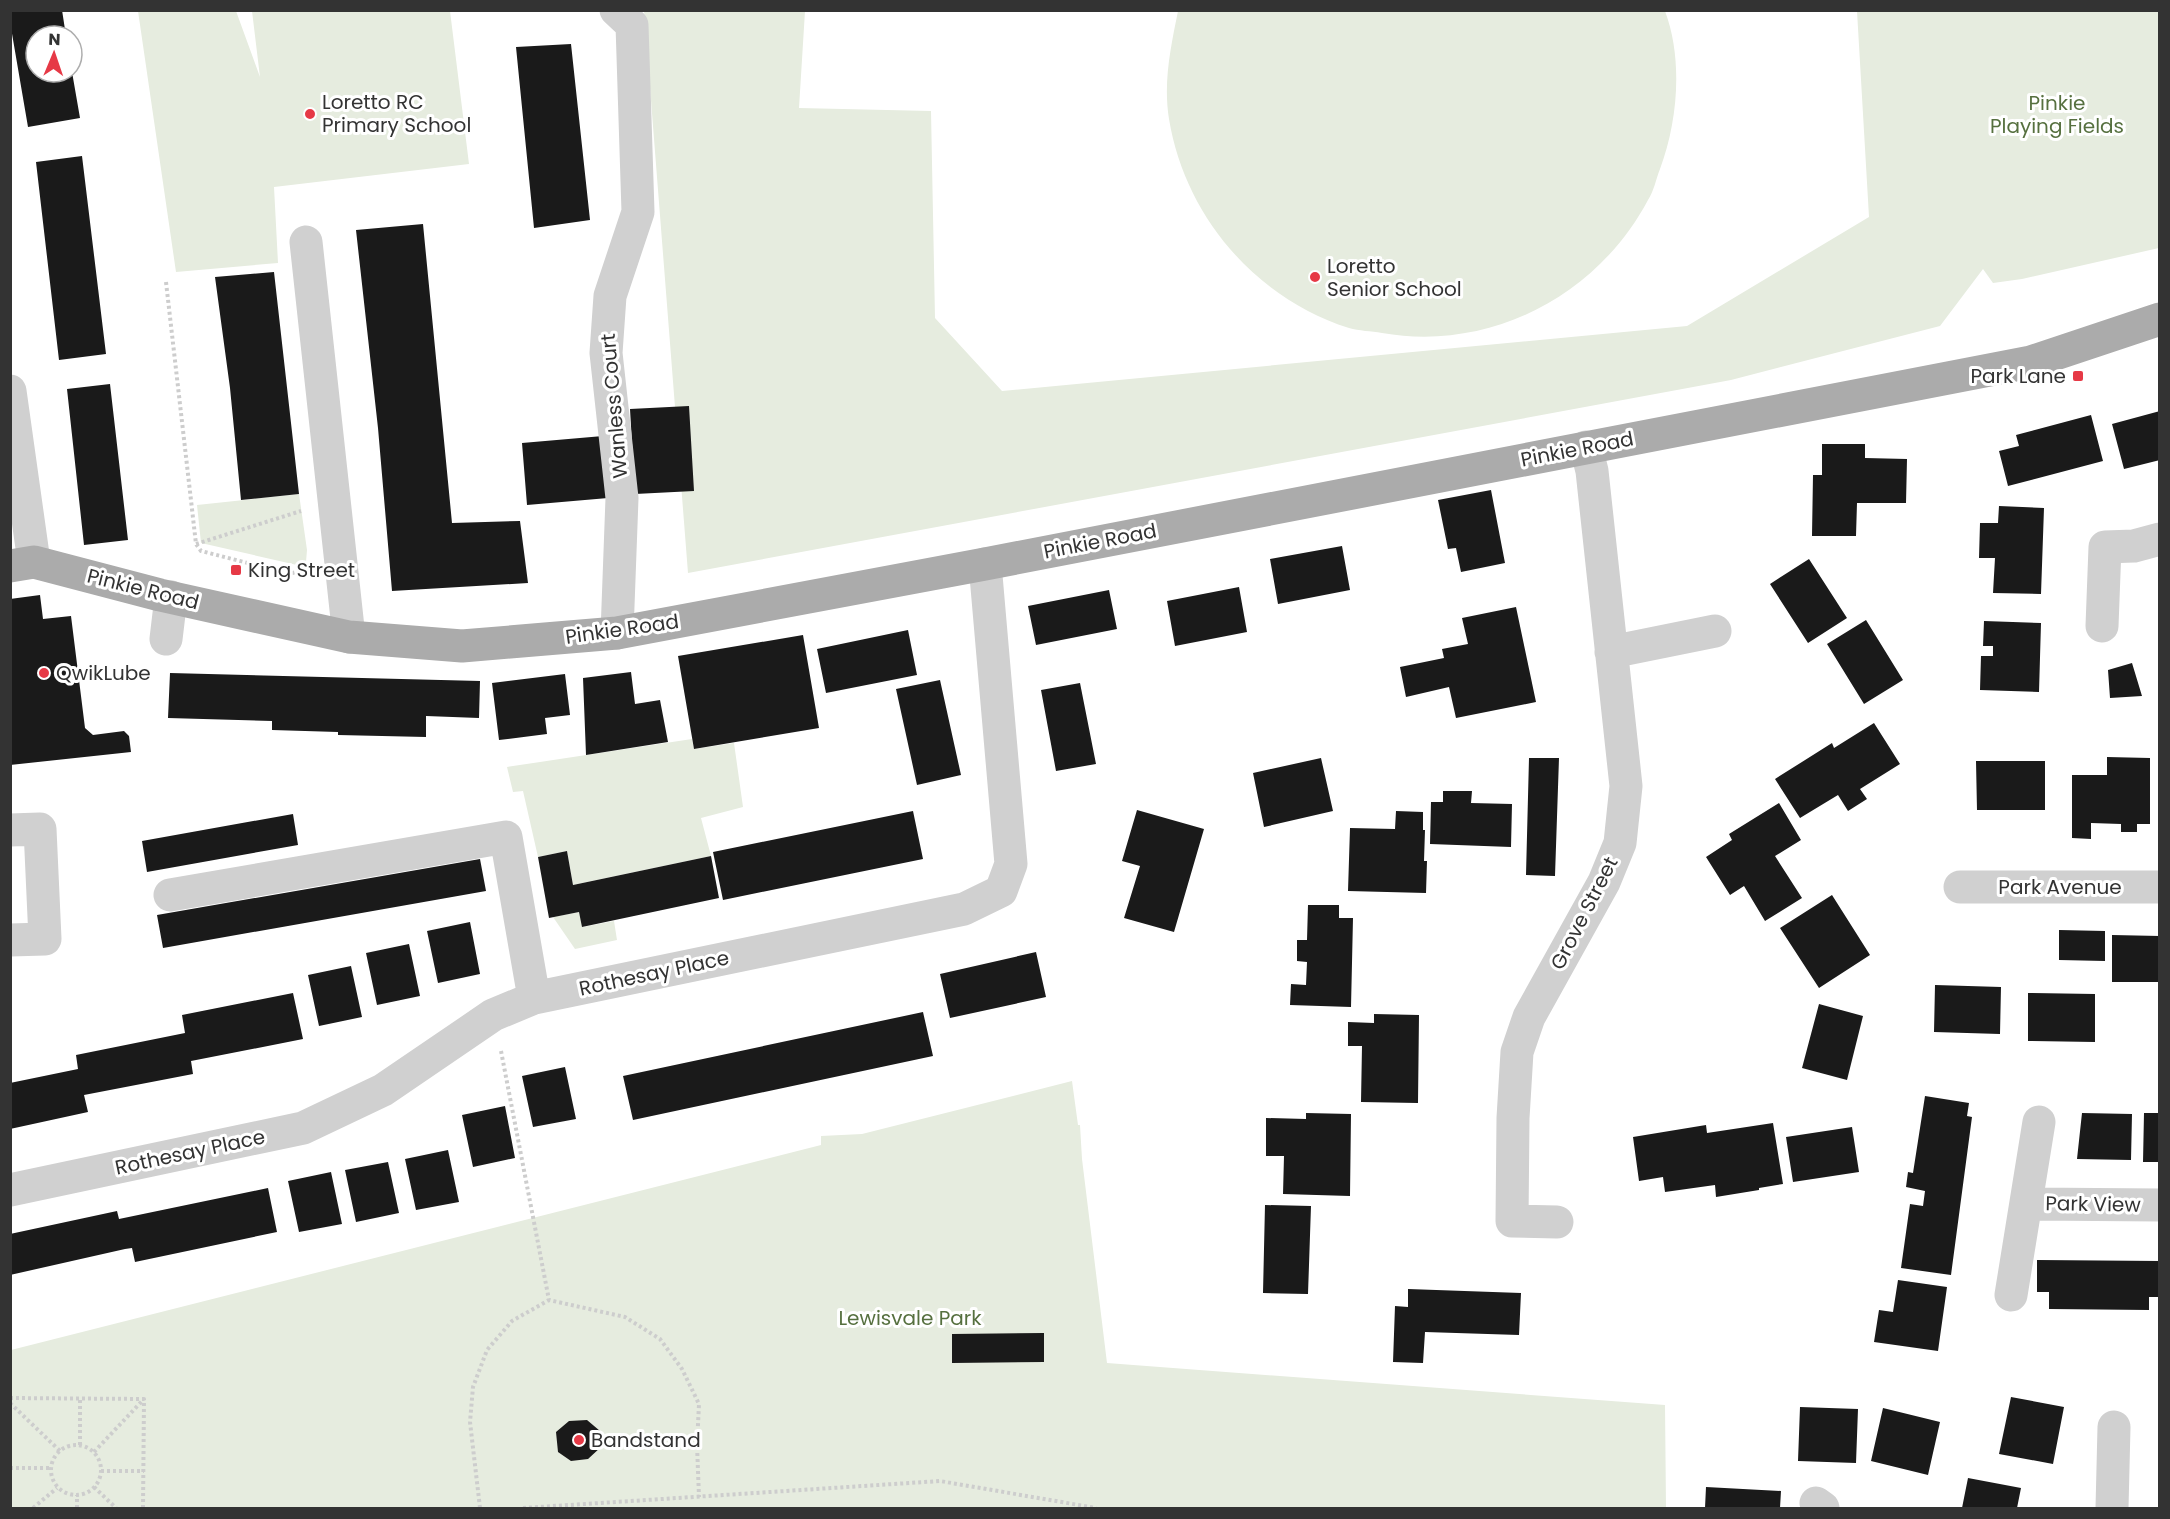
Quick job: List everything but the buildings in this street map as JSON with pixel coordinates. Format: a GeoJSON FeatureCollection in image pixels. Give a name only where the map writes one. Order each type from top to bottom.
{"type":"FeatureCollection","features":[{"type":"Feature","properties":{"kind":"main road","name":"Pinkie Road"},"geometry":{"type":"LineString","coordinates":[[22,564],[349,637],[462,646],[617,633],[2031,362],[2160,319]]}},
{"type":"Feature","properties":{"kind":"street","name":"Wanless Court"},"geometry":{"type":"LineString","coordinates":[[616,10],[632,25],[638,212],[610,296],[606,353],[622,498],[617,633]]}},
{"type":"Feature","properties":{"kind":"street"},"geometry":{"type":"LineString","coordinates":[[306,242],[349,637]]}},
{"type":"Feature","properties":{"kind":"street"},"geometry":{"type":"LineString","coordinates":[[10,391],[22,564]]}},
{"type":"Feature","properties":{"kind":"street","name":"Grove Street"},"geometry":{"type":"LineString","coordinates":[[1557,1222],[1512,1221],[1513,1118],[1517,1052],[1529,1017],[1604,882],[1620,843],[1626,786],[1592,471],[1586,447]]}},
{"type":"Feature","properties":{"kind":"street"},"geometry":{"type":"LineString","coordinates":[[2102,626],[2105,547],[2134,546],[2160,540]]}},
{"type":"Feature","properties":{"kind":"street","name":"Rothesay Place"},"geometry":{"type":"LineString","coordinates":[[10,1190],[303,1128],[383,1090],[494,1016],[534,998],[964,909],[1001,891],[1011,864],[985,564]]}},
{"type":"Feature","properties":{"kind":"street"},"geometry":{"type":"LineString","coordinates":[[166,639],[171,597]]}},
{"type":"Feature","properties":{"kind":"street"},"geometry":{"type":"LineString","coordinates":[[1611,652],[1715,631]]}},
{"type":"Feature","properties":{"kind":"street"},"geometry":{"type":"LineString","coordinates":[[10,831],[40,829],[45,939],[10,940]]}},
{"type":"Feature","properties":{"kind":"street"},"geometry":{"type":"LineString","coordinates":[[170,895],[506,837],[534,998]]}},
{"type":"Feature","properties":{"kind":"street","name":"Park Avenue"},"geometry":{"type":"LineString","coordinates":[[1960,887],[2160,887]]}},
{"type":"Feature","properties":{"kind":"street","name":"Park View"},"geometry":{"type":"LineString","coordinates":[[2011,1295],[2039,1122]]}},
{"type":"Feature","properties":{"kind":"street","name":"Park View"},"geometry":{"type":"LineString","coordinates":[[2026,1204],[2160,1205]]}},
{"type":"Feature","properties":{"kind":"street"},"geometry":{"type":"LineString","coordinates":[[2112,1509],[2114,1427]]}},
{"type":"Feature","properties":{"kind":"path"},"geometry":{"type":"LineString","coordinates":[[166,282],[196,544],[201,551],[290,574],[306,568],[309,563]]}},
{"type":"Feature","properties":{"kind":"path"},"geometry":{"type":"LineString","coordinates":[[196,544],[334,500]]}},
{"type":"Feature","properties":{"kind":"path"},"geometry":{"type":"LineString","coordinates":[[494,1016],[549,1300]]}},
{"type":"Feature","properties":{"kind":"path"},"geometry":{"type":"LineString","coordinates":[[480,1509],[470,1422],[473,1387],[487,1350],[512,1321],[549,1300],[626,1317],[660,1339],[682,1369],[699,1404],[697,1445],[699,1497]]}},
{"type":"Feature","properties":{"kind":"path"},"geometry":{"type":"LineString","coordinates":[[80,1399],[80,1445]]}},
{"type":"Feature","properties":{"kind":"path"},"geometry":{"type":"LineString","coordinates":[[10,1400],[144,1399]]}},
{"type":"Feature","properties":{"kind":"path"},"geometry":{"type":"LineString","coordinates":[[93,1452],[144,1399]]}},
{"type":"Feature","properties":{"kind":"path"},"geometry":{"type":"LineString","coordinates":[[143,1509],[144,1399]]}},
{"type":"Feature","properties":{"kind":"path"},"geometry":{"type":"LineString","coordinates":[[10,1400],[60,1451]]}},
{"type":"Feature","properties":{"kind":"path"},"geometry":{"type":"LineString","coordinates":[[80,1445],[93,1452],[98,1459],[101,1471],[99,1481],[94,1487],[77,1495],[57,1487],[52,1468],[60,1451],[80,1445]]}},
{"type":"Feature","properties":{"kind":"path"},"geometry":{"type":"LineString","coordinates":[[10,1468],[52,1468]]}},
{"type":"Feature","properties":{"kind":"path"},"geometry":{"type":"LineString","coordinates":[[101,1471],[144,1471]]}},
{"type":"Feature","properties":{"kind":"path"},"geometry":{"type":"LineString","coordinates":[[523,1509],[940,1481],[1096,1509]]}},
{"type":"Feature","properties":{"kind":"path"},"geometry":{"type":"LineString","coordinates":[[33,1509],[57,1487]]}},
{"type":"Feature","properties":{"kind":"path"},"geometry":{"type":"LineString","coordinates":[[94,1487],[116,1509]]}},
{"type":"Feature","properties":{"kind":"path"},"geometry":{"type":"LineString","coordinates":[[77,1495],[77,1509]]}},
{"type":"Feature","properties":{"kind":"green space","name":"Loretto RC Primary School"},"geometry":{"type":"Polygon","coordinates":[[[138,11],[236,11],[260,77],[252,11],[450,11],[469,164],[274,187],[278,263],[176,272],[138,11]]]}},
{"type":"Feature","properties":{"kind":"green space","name":"Pinkie Playing Fields"},"geometry":{"type":"Polygon","coordinates":[[[644,11],[805,11],[799,108],[931,111],[935,318],[1002,391],[1687,326],[1869,217],[1857,11],[2159,11],[2159,248],[2022,279],[1993,283],[1983,269],[1940,326],[1731,380],[688,573],[644,11]]]}},
{"type":"Feature","properties":{"kind":"green space"},"geometry":{"type":"Polygon","coordinates":[[[1178,11],[1665,11],[1674,49],[1676,90],[1671,131],[1650,196],[1626,234],[1600,264],[1570,289],[1536,310],[1500,325],[1462,334],[1422,337],[1353,329],[1315,314],[1283,296],[1255,274],[1230,249],[1208,220],[1177,155],[1169,119],[1167,91],[1178,11]]]}},
{"type":"Feature","properties":{"kind":"green space"},"geometry":{"type":"Polygon","coordinates":[[[299,494],[307,550],[306,562],[297,565],[201,543],[197,505],[299,494]]]}},
{"type":"Feature","properties":{"kind":"green space"},"geometry":{"type":"Polygon","coordinates":[[[692,739],[694,749],[734,743],[743,807],[701,818],[711,856],[573,885],[567,851],[538,857],[523,791],[513,792],[507,767],[692,739]]]}},
{"type":"Feature","properties":{"kind":"green space"},"geometry":{"type":"Polygon","coordinates":[[[579,912],[583,927],[614,921],[617,940],[575,949],[553,917],[579,912]]]}},
{"type":"Feature","properties":{"kind":"green space","name":"Lewisvale Park"},"geometry":{"type":"Polygon","coordinates":[[[1072,1081],[1078,1125],[1080,1125],[1082,1159],[1107,1363],[1665,1405],[1666,1508],[11,1508],[11,1350],[821,1145],[821,1136],[862,1134],[1072,1081]]]}},
{"type":"Feature","properties":{"kind":"place","name":"Loretto RC Primary School"},"geometry":{"type":"Point","coordinates":[310,114]}},
{"type":"Feature","properties":{"kind":"place","name":"Loretto Senior School"},"geometry":{"type":"Point","coordinates":[1315,277]}},
{"type":"Feature","properties":{"kind":"place","name":"Park Lane"},"geometry":{"type":"Point","coordinates":[2078,376]}},
{"type":"Feature","properties":{"kind":"place","name":"King Street"},"geometry":{"type":"Point","coordinates":[236,570]}},
{"type":"Feature","properties":{"kind":"place","name":"QwikLube"},"geometry":{"type":"Point","coordinates":[44,673]}},
{"type":"Feature","properties":{"kind":"place","name":"Bandstand"},"geometry":{"type":"Point","coordinates":[579,1440]}}]}
